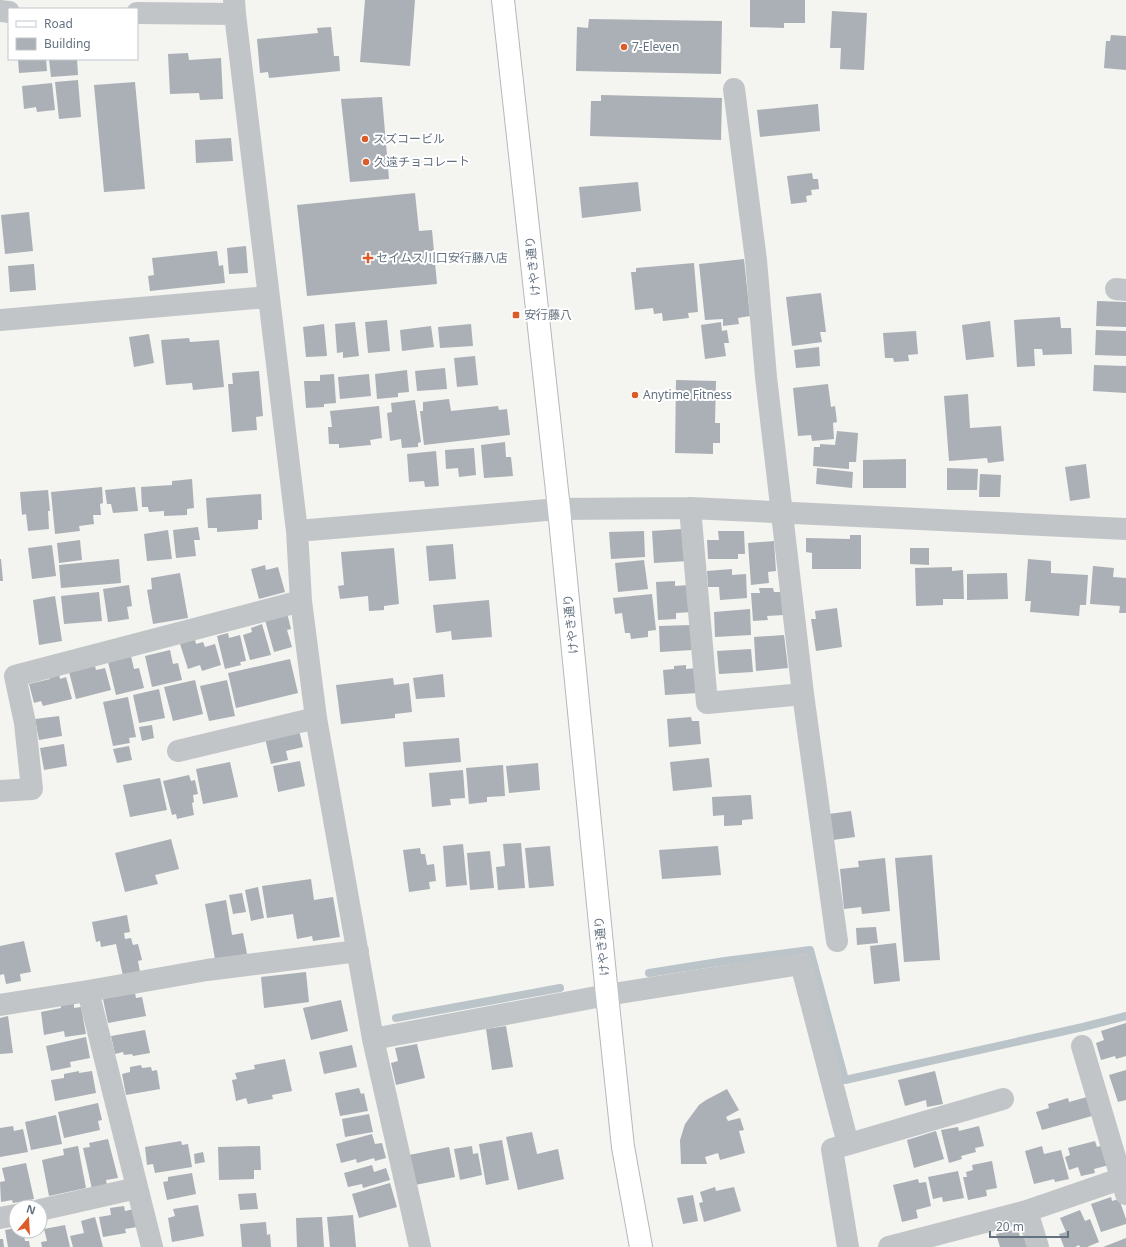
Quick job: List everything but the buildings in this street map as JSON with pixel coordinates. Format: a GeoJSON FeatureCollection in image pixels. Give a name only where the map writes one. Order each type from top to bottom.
{"type":"FeatureCollection","features":[{"type":"Feature","properties":{"kind":"street","name":"けやき通り"},"geometry":{"type":"LineString","coordinates":[[503,0],[559,509],[623,1147],[641,1247]]}},
{"type":"Feature","properties":{"kind":"street"},"geometry":{"type":"LineString","coordinates":[[138,13],[234,7],[297,531],[301,602],[316,718],[373,1038],[420,1247]]}},
{"type":"Feature","properties":{"kind":"street"},"geometry":{"type":"LineString","coordinates":[[734,89],[756,260],[766,377],[804,694],[837,941]]}},
{"type":"Feature","properties":{"kind":"street"},"geometry":{"type":"LineString","coordinates":[[0,320],[268,297]]}},
{"type":"Feature","properties":{"kind":"street"},"geometry":{"type":"LineString","coordinates":[[690,508],[707,703],[804,694]]}},
{"type":"Feature","properties":{"kind":"street"},"geometry":{"type":"LineString","coordinates":[[297,531],[559,509],[690,508],[1126,529]]}},
{"type":"Feature","properties":{"kind":"street"},"geometry":{"type":"LineString","coordinates":[[0,791],[32,789],[26,723],[15,676],[301,602]]}},
{"type":"Feature","properties":{"kind":"street"},"geometry":{"type":"LineString","coordinates":[[178,751],[316,718]]}},
{"type":"Feature","properties":{"kind":"street"},"geometry":{"type":"LineString","coordinates":[[0,1005],[207,970],[358,951]]}},
{"type":"Feature","properties":{"kind":"street"},"geometry":{"type":"LineString","coordinates":[[373,1038],[607,995],[801,964],[848,1144]]}},
{"type":"Feature","properties":{"kind":"street"},"geometry":{"type":"LineString","coordinates":[[88,991],[152,1247]]}},
{"type":"Feature","properties":{"kind":"street"},"geometry":{"type":"LineString","coordinates":[[889,1247],[1124,1184],[1082,1046]]}},
{"type":"Feature","properties":{"kind":"street"},"geometry":{"type":"LineString","coordinates":[[848,1247],[832,1149],[1003,1099]]}},
{"type":"Feature","properties":{"kind":"street"},"geometry":{"type":"LineString","coordinates":[[48,1208],[137,1188]]}},
{"type":"Feature","properties":{"kind":"street"},"geometry":{"type":"LineString","coordinates":[[1027,1211],[1038,1247]]}},
{"type":"Feature","properties":{"kind":"waterway"},"geometry":{"type":"LineString","coordinates":[[649,973],[810,950],[845,1080],[1126,1016]]}},
{"type":"Feature","properties":{"kind":"waterway"},"geometry":{"type":"LineString","coordinates":[[396,1018],[560,988]]}},
{"type":"Feature","properties":{"kind":"place","name":"7-Eleven"},"geometry":{"type":"Point","coordinates":[624,47]}},
{"type":"Feature","properties":{"kind":"place","name":"スズコービル"},"geometry":{"type":"Point","coordinates":[365,139]}},
{"type":"Feature","properties":{"kind":"place","name":"久遠チョコレート"},"geometry":{"type":"Point","coordinates":[366,162]}},
{"type":"Feature","properties":{"kind":"place","name":"セイムス川口安行藤八店"},"geometry":{"type":"Point","coordinates":[368,258]}},
{"type":"Feature","properties":{"kind":"place","name":"安行藤八"},"geometry":{"type":"Point","coordinates":[516,315]}},
{"type":"Feature","properties":{"kind":"place","name":"Anytime Fitness"},"geometry":{"type":"Point","coordinates":[635,395]}}]}
